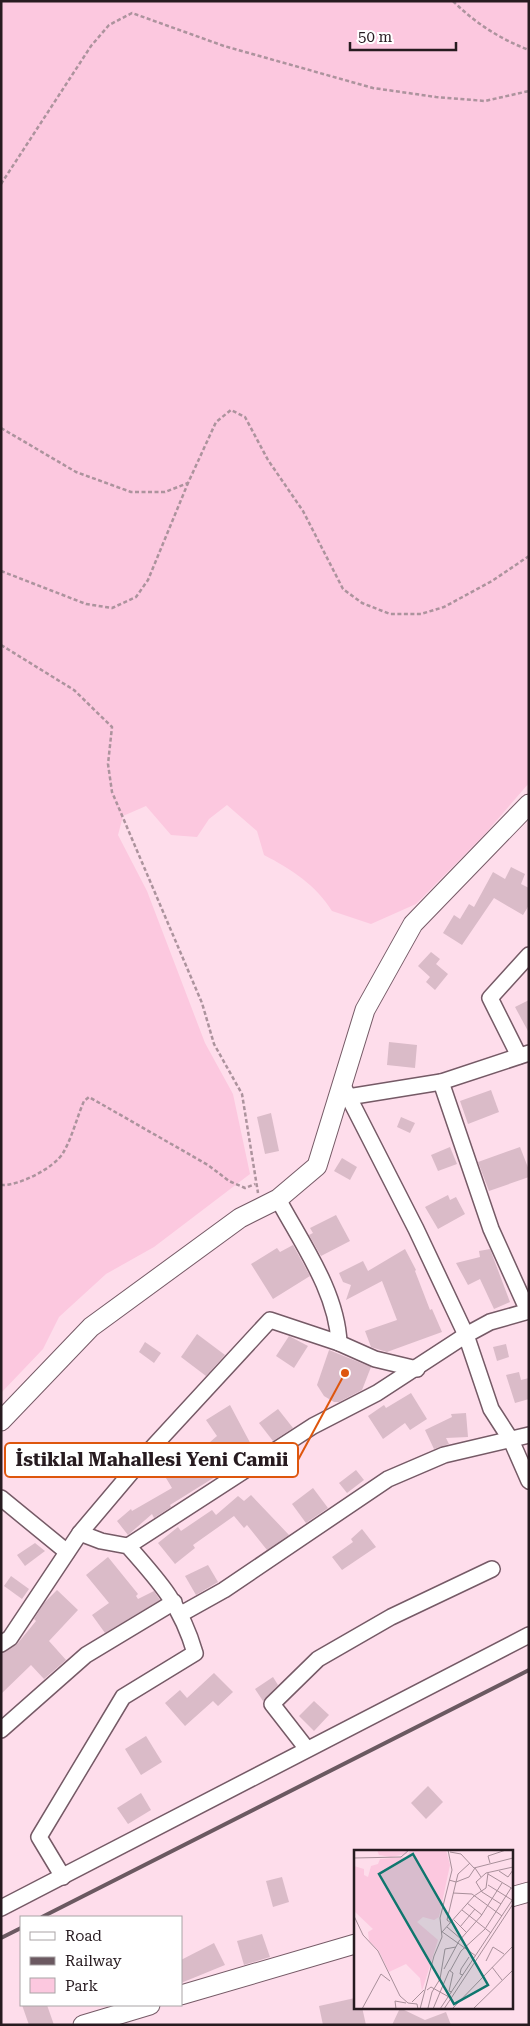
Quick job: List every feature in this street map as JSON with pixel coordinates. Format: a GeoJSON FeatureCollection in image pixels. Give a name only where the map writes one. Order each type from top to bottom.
{"type":"FeatureCollection","features":[{"type":"Feature","properties":{"kind":"street"},"geometry":{"type":"LineString","coordinates":[[1,1421],[91,1327],[240,1218],[278,1199],[317,1166],[345,1091],[365,1010],[413,924],[529,804]]}},
{"type":"Feature","properties":{"kind":"street"},"geometry":{"type":"LineString","coordinates":[[345,1091],[441,1082],[524,1055],[490,998],[529,955]]}},
{"type":"Feature","properties":{"kind":"street"},"geometry":{"type":"LineString","coordinates":[[128,1546],[312,1426],[377,1393],[417,1369],[466,1335],[490,1322],[528,1311],[491,1229],[441,1082]]}},
{"type":"Feature","properties":{"kind":"street"},"geometry":{"type":"LineString","coordinates":[[345,1091],[416,1229],[466,1335],[491,1409],[511,1440],[529,1481]]}},
{"type":"Feature","properties":{"kind":"street"},"geometry":{"type":"LineString","coordinates":[[278,1199],[320,1278],[338,1320],[339,1343]]}},
{"type":"Feature","properties":{"kind":"street"},"geometry":{"type":"LineString","coordinates":[[1,1644],[10,1638],[80,1533],[151,1449],[270,1320],[339,1343],[375,1359],[417,1369]]}},
{"type":"Feature","properties":{"kind":"street"},"geometry":{"type":"LineString","coordinates":[[1,1730],[86,1655],[177,1608],[224,1590],[388,1479],[444,1455],[529,1435]]}},
{"type":"Feature","properties":{"kind":"street"},"geometry":{"type":"LineString","coordinates":[[1,1498],[67,1552]]}},
{"type":"Feature","properties":{"kind":"street"},"geometry":{"type":"LineString","coordinates":[[63,1877],[39,1837],[123,1698],[195,1653],[177,1608],[128,1546],[101,1541],[80,1533]]}},
{"type":"Feature","properties":{"kind":"street"},"geometry":{"type":"LineString","coordinates":[[307,1748],[272,1704],[318,1659],[391,1617],[492,1569]]}},
{"type":"Feature","properties":{"kind":"street"},"geometry":{"type":"LineString","coordinates":[[1,1908],[307,1748],[529,1635]]}},
{"type":"Feature","properties":{"kind":"street"},"geometry":{"type":"LineString","coordinates":[[512,1897],[529,1892]]}},
{"type":"Feature","properties":{"kind":"street"},"geometry":{"type":"LineString","coordinates":[[182,1995],[354,1944]]}},
{"type":"Feature","properties":{"kind":"street"},"geometry":{"type":"LineString","coordinates":[[83,2025],[147,2006]]}},
{"type":"Feature","properties":{"kind":"path"},"geometry":{"type":"LineString","coordinates":[[453,1],[472,20],[510,42],[529,50]]}},
{"type":"Feature","properties":{"kind":"path"},"geometry":{"type":"LineString","coordinates":[[1,184],[91,46],[110,25],[132,13],[224,46],[373,88],[436,97],[484,101],[529,91]]}},
{"type":"Feature","properties":{"kind":"path"},"geometry":{"type":"LineString","coordinates":[[1,571],[86,604],[112,608],[136,597],[148,580],[188,483],[216,422],[231,410],[245,417],[268,460],[303,511],[343,589],[362,603],[390,614],[421,614],[444,607],[492,581],[529,556]]}},
{"type":"Feature","properties":{"kind":"path"},"geometry":{"type":"LineString","coordinates":[[1,428],[76,472],[131,492],[165,492],[188,483]]}},
{"type":"Feature","properties":{"kind":"path"},"geometry":{"type":"LineString","coordinates":[[1,645],[74,690],[112,727],[108,764],[112,792],[202,1003],[214,1044],[242,1094],[260,1208]]}},
{"type":"Feature","properties":{"kind":"path"},"geometry":{"type":"LineString","coordinates":[[1,1185],[8,1185],[34,1176],[63,1154],[84,1101],[90,1097],[208,1165],[229,1181],[245,1188],[256,1184]]}},
{"type":"Feature","properties":{"kind":"green space"},"geometry":{"type":"Polygon","coordinates":[[[1,1],[529,1],[529,783],[484,835],[416,904],[371,924],[332,911],[311,886],[284,866],[264,855],[257,831],[227,805],[209,819],[197,837],[171,835],[146,806],[123,816],[118,835],[147,891],[205,1043],[233,1094],[250,1174],[154,1247],[106,1274],[59,1317],[43,1349],[1,1393],[1,1]]]}},
{"type":"Feature","properties":{"kind":"building"},"geometry":{"type":"Polygon","coordinates":[[[511,867],[525,874],[521,884],[529,888],[529,905],[523,915],[494,898],[462,945],[443,933],[454,915],[460,919],[469,904],[474,907],[493,872],[505,879],[511,867]]]}},
{"type":"Feature","properties":{"kind":"building"},"geometry":{"type":"Polygon","coordinates":[[[431,952],[440,959],[436,964],[448,974],[435,990],[426,982],[430,977],[418,966],[431,952]]]}},
{"type":"Feature","properties":{"kind":"building"},"geometry":{"type":"Polygon","coordinates":[[[529,1000],[529,1033],[515,1007],[529,1000]]]}},
{"type":"Feature","properties":{"kind":"building"},"geometry":{"type":"Polygon","coordinates":[[[389,1042],[417,1045],[415,1068],[387,1065],[389,1042]]]}},
{"type":"Feature","properties":{"kind":"building"},"geometry":{"type":"Polygon","coordinates":[[[491,1090],[499,1112],[468,1124],[460,1101],[491,1090]]]}},
{"type":"Feature","properties":{"kind":"building"},"geometry":{"type":"Polygon","coordinates":[[[271,1113],[279,1151],[265,1154],[257,1117],[271,1113]]]}},
{"type":"Feature","properties":{"kind":"building"},"geometry":{"type":"Polygon","coordinates":[[[401,1117],[415,1123],[410,1133],[397,1127],[401,1117]]]}},
{"type":"Feature","properties":{"kind":"building"},"geometry":{"type":"Polygon","coordinates":[[[450,1147],[457,1164],[438,1171],[431,1155],[450,1147]]]}},
{"type":"Feature","properties":{"kind":"building"},"geometry":{"type":"Polygon","coordinates":[[[520,1147],[529,1170],[529,1177],[489,1191],[478,1162],[520,1147]]]}},
{"type":"Feature","properties":{"kind":"building"},"geometry":{"type":"Polygon","coordinates":[[[342,1158],[357,1167],[350,1180],[334,1171],[342,1158]]]}},
{"type":"Feature","properties":{"kind":"building"},"geometry":{"type":"Polygon","coordinates":[[[448,1195],[450,1200],[456,1197],[465,1214],[438,1229],[425,1207],[448,1195]]]}},
{"type":"Feature","properties":{"kind":"building"},"geometry":{"type":"Polygon","coordinates":[[[336,1215],[350,1241],[321,1256],[309,1235],[313,1233],[310,1228],[336,1215]]]}},
{"type":"Feature","properties":{"kind":"building"},"geometry":{"type":"Polygon","coordinates":[[[293,1245],[310,1276],[273,1299],[251,1264],[277,1248],[280,1252],[293,1245]]]}},
{"type":"Feature","properties":{"kind":"building"},"geometry":{"type":"Polygon","coordinates":[[[405,1249],[416,1270],[430,1310],[432,1309],[442,1332],[387,1352],[371,1347],[365,1331],[397,1320],[382,1281],[346,1300],[351,1285],[343,1282],[339,1273],[363,1261],[368,1271],[405,1249]]]}},
{"type":"Feature","properties":{"kind":"building"},"geometry":{"type":"Polygon","coordinates":[[[490,1249],[510,1302],[494,1309],[480,1279],[468,1285],[456,1263],[480,1257],[479,1251],[490,1249]]]}},
{"type":"Feature","properties":{"kind":"building"},"geometry":{"type":"Polygon","coordinates":[[[197,1334],[225,1355],[206,1376],[181,1357],[197,1334]]]}},
{"type":"Feature","properties":{"kind":"building"},"geometry":{"type":"Polygon","coordinates":[[[289,1336],[308,1346],[294,1368],[276,1356],[289,1336]]]}},
{"type":"Feature","properties":{"kind":"building"},"geometry":{"type":"Polygon","coordinates":[[[145,1342],[161,1353],[154,1363],[139,1352],[145,1342]]]}},
{"type":"Feature","properties":{"kind":"building"},"geometry":{"type":"Polygon","coordinates":[[[506,1344],[509,1357],[497,1361],[493,1347],[506,1344]]]}},
{"type":"Feature","properties":{"kind":"building"},"geometry":{"type":"Polygon","coordinates":[[[329,1350],[371,1367],[362,1390],[339,1402],[334,1402],[324,1396],[317,1385],[329,1350]]]}},
{"type":"Feature","properties":{"kind":"building"},"geometry":{"type":"Polygon","coordinates":[[[519,1372],[521,1380],[529,1378],[529,1399],[515,1403],[506,1375],[519,1372]]]}},
{"type":"Feature","properties":{"kind":"building"},"geometry":{"type":"Polygon","coordinates":[[[411,1393],[427,1419],[410,1430],[405,1423],[383,1439],[368,1416],[384,1405],[386,1408],[411,1393]]]}},
{"type":"Feature","properties":{"kind":"building"},"geometry":{"type":"Polygon","coordinates":[[[230,1405],[255,1452],[170,1505],[171,1507],[154,1518],[152,1514],[128,1535],[117,1521],[131,1509],[132,1511],[172,1488],[163,1473],[179,1464],[181,1467],[217,1436],[206,1420],[230,1405]]]}},
{"type":"Feature","properties":{"kind":"building"},"geometry":{"type":"Polygon","coordinates":[[[278,1409],[293,1428],[273,1441],[259,1423],[278,1409]]]}},
{"type":"Feature","properties":{"kind":"building"},"geometry":{"type":"Polygon","coordinates":[[[466,1413],[468,1437],[446,1438],[449,1444],[434,1449],[425,1430],[452,1417],[451,1414],[466,1413]]]}},
{"type":"Feature","properties":{"kind":"building"},"geometry":{"type":"Polygon","coordinates":[[[356,1470],[364,1480],[347,1493],[339,1483],[356,1470]]]}},
{"type":"Feature","properties":{"kind":"building"},"geometry":{"type":"Polygon","coordinates":[[[313,1488],[328,1508],[306,1523],[292,1504],[313,1488]]]}},
{"type":"Feature","properties":{"kind":"building"},"geometry":{"type":"Polygon","coordinates":[[[251,1495],[289,1535],[267,1550],[247,1525],[244,1528],[234,1516],[193,1545],[195,1548],[175,1564],[158,1543],[178,1527],[181,1531],[212,1510],[216,1515],[238,1496],[244,1501],[251,1495]]]}},
{"type":"Feature","properties":{"kind":"building"},"geometry":{"type":"Polygon","coordinates":[[[362,1529],[376,1547],[342,1570],[332,1557],[353,1542],[351,1539],[362,1529]]]}},
{"type":"Feature","properties":{"kind":"building"},"geometry":{"type":"Polygon","coordinates":[[[35,1543],[45,1551],[25,1566],[17,1555],[35,1543]]]}},
{"type":"Feature","properties":{"kind":"building"},"geometry":{"type":"Polygon","coordinates":[[[108,1557],[138,1594],[136,1596],[138,1599],[154,1591],[160,1600],[105,1633],[92,1615],[109,1603],[86,1575],[108,1557]]]}},
{"type":"Feature","properties":{"kind":"building"},"geometry":{"type":"Polygon","coordinates":[[[208,1565],[218,1582],[196,1595],[185,1576],[208,1565]]]}},
{"type":"Feature","properties":{"kind":"building"},"geometry":{"type":"Polygon","coordinates":[[[11,1576],[29,1589],[22,1599],[4,1586],[11,1576]]]}},
{"type":"Feature","properties":{"kind":"building"},"geometry":{"type":"Polygon","coordinates":[[[57,1590],[78,1610],[49,1641],[66,1660],[44,1679],[31,1665],[1,1694],[1,1653],[18,1643],[36,1621],[34,1619],[44,1603],[57,1590]]]}},
{"type":"Feature","properties":{"kind":"building"},"geometry":{"type":"Polygon","coordinates":[[[214,1673],[233,1692],[218,1706],[213,1701],[185,1726],[165,1703],[180,1690],[187,1698],[214,1673]]]}},
{"type":"Feature","properties":{"kind":"building"},"geometry":{"type":"Polygon","coordinates":[[[273,1677],[278,1685],[263,1701],[255,1689],[273,1677]]]}},
{"type":"Feature","properties":{"kind":"building"},"geometry":{"type":"Polygon","coordinates":[[[314,1701],[329,1715],[314,1731],[299,1716],[314,1701]]]}},
{"type":"Feature","properties":{"kind":"building"},"geometry":{"type":"Polygon","coordinates":[[[146,1736],[162,1762],[141,1775],[125,1749],[146,1736]]]}},
{"type":"Feature","properties":{"kind":"building"},"geometry":{"type":"Polygon","coordinates":[[[428,1786],[443,1802],[426,1819],[411,1803],[428,1786]]]}},
{"type":"Feature","properties":{"kind":"building"},"geometry":{"type":"Polygon","coordinates":[[[141,1793],[151,1810],[128,1824],[117,1808],[141,1793]]]}},
{"type":"Feature","properties":{"kind":"building"},"geometry":{"type":"Polygon","coordinates":[[[282,1877],[289,1902],[273,1907],[266,1881],[282,1877]]]}},
{"type":"Feature","properties":{"kind":"building"},"geometry":{"type":"Polygon","coordinates":[[[262,1934],[270,1957],[244,1965],[237,1941],[262,1934]]]}},
{"type":"Feature","properties":{"kind":"building"},"geometry":{"type":"Polygon","coordinates":[[[214,1943],[225,1965],[182,1983],[182,1959],[214,1943]]]}},
{"type":"Feature","properties":{"kind":"building"},"geometry":{"type":"Polygon","coordinates":[[[354,1998],[354,2008],[362,2008],[366,2025],[323,2025],[319,2006],[354,1998]]]}},
{"type":"Feature","properties":{"kind":"building"},"geometry":{"type":"Polygon","coordinates":[[[22,2006],[47,2006],[54,2025],[29,2025],[22,2006]]]}},
{"type":"Feature","properties":{"kind":"building"},"geometry":{"type":"Polygon","coordinates":[[[400,2008],[425,2020],[446,2012],[451,2025],[392,2025],[400,2008]]]}},
{"type":"Feature","properties":{"kind":"railway"},"geometry":{"type":"LineString","coordinates":[[44,1916],[529,1670]]}},
{"type":"Feature","properties":{"kind":"railway"},"geometry":{"type":"LineString","coordinates":[[1,1938],[20,1928]]}},
{"type":"Feature","properties":{"kind":"place","name":"İstiklal Mahallesi Yeni Camii"},"geometry":{"type":"Point","coordinates":[345,1373]}}]}
